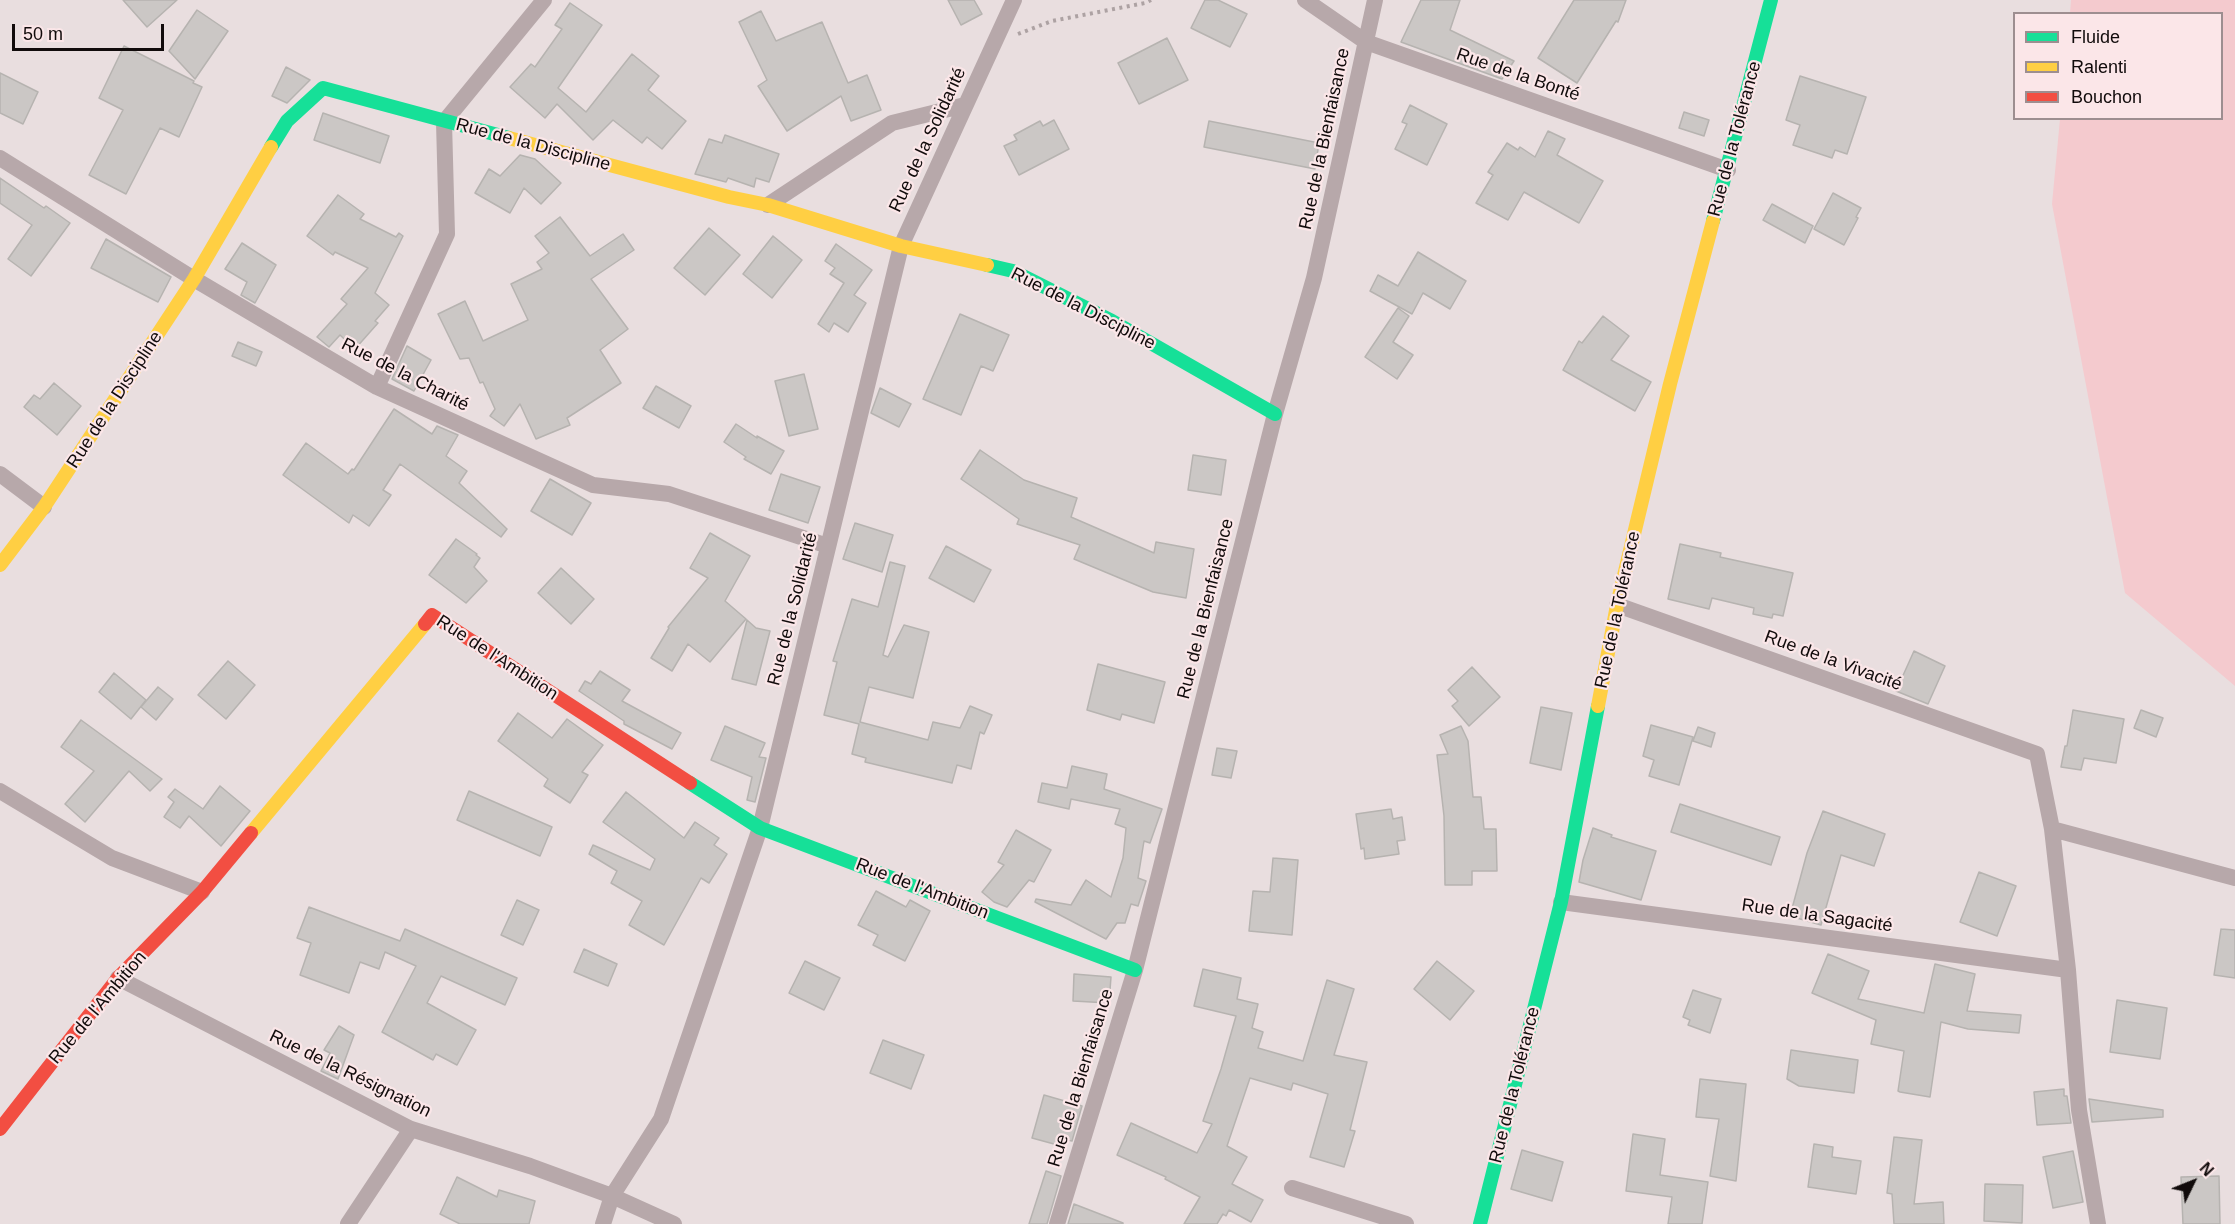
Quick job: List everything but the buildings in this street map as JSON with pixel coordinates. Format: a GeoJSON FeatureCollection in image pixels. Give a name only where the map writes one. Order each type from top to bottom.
{"type":"FeatureCollection","features":[{"type":"Feature","properties":{"kind":"street"},"geometry":{"type":"LineString","coordinates":[[377,387],[447,234],[444,122],[544,0]]}},
{"type":"Feature","properties":{"kind":"street","name":"Rue de la Solidarité"},"geometry":{"type":"LineString","coordinates":[[603,1224],[612,1196],[661,1119],[760,828],[901,246],[1014,0]]}},
{"type":"Feature","properties":{"kind":"street","name":"Rue de la Bonté"},"geometry":{"type":"LineString","coordinates":[[1305,0],[1366,42],[1728,170]]}},
{"type":"Feature","properties":{"kind":"street","name":"Rue de la Bienfaisance"},"geometry":{"type":"LineString","coordinates":[[1057,1224],[1135,970],[1275,414],[1314,278],[1375,0]]}},
{"type":"Feature","properties":{"kind":"street","name":"Rue de la Tolérance"},"geometry":{"type":"LineString","coordinates":[[1480,1224],[1561,902],[1617,605],[1670,384],[1772,0]]}},
{"type":"Feature","properties":{"kind":"street","name":"Rue de la Discipline"},"geometry":{"type":"LineString","coordinates":[[0,565],[44,507],[194,279],[288,121],[323,88],[729,197],[768,205],[901,246],[1013,271],[1113,321],[1275,414]]}},
{"type":"Feature","properties":{"kind":"street"},"geometry":{"type":"LineString","coordinates":[[768,205],[892,123],[965,105]]}},
{"type":"Feature","properties":{"kind":"street","name":"Rue de la Charité"},"geometry":{"type":"LineString","coordinates":[[0,158],[194,279],[377,387],[593,485],[669,494],[828,546]]}},
{"type":"Feature","properties":{"kind":"street"},"geometry":{"type":"LineString","coordinates":[[0,474],[44,507]]}},
{"type":"Feature","properties":{"kind":"street","name":"Rue de la Vivacité"},"geometry":{"type":"LineString","coordinates":[[1617,605],[2037,754],[2052,830]]}},
{"type":"Feature","properties":{"kind":"street","name":"Rue de l'Ambition"},"geometry":{"type":"LineString","coordinates":[[0,1129],[118,978],[202,892],[432,615],[760,828],[1135,970]]}},
{"type":"Feature","properties":{"kind":"street"},"geometry":{"type":"LineString","coordinates":[[0,791],[112,858],[202,892]]}},
{"type":"Feature","properties":{"kind":"street"},"geometry":{"type":"LineString","coordinates":[[2098,1224],[2079,1110],[2068,970],[2052,830],[2235,878]]}},
{"type":"Feature","properties":{"kind":"street","name":"Rue de la Sagacité"},"geometry":{"type":"LineString","coordinates":[[1561,902],[2068,970]]}},
{"type":"Feature","properties":{"kind":"street","name":"Rue de la Résignation"},"geometry":{"type":"LineString","coordinates":[[118,978],[411,1129],[530,1166],[612,1196],[674,1224]]}},
{"type":"Feature","properties":{"kind":"street"},"geometry":{"type":"LineString","coordinates":[[348,1224],[411,1129]]}},
{"type":"Feature","properties":{"kind":"street"},"geometry":{"type":"LineString","coordinates":[[1292,1188],[1406,1224]]}},
{"type":"Feature","properties":{"kind":"path"},"geometry":{"type":"LineString","coordinates":[[994,42],[1052,21],[1151,0]]}},
{"type":"Feature","properties":{"kind":"shaded area"},"geometry":{"type":"Polygon","coordinates":[[[2071,0],[2235,0],[2235,686],[2125,593],[2052,204],[2060,120],[2223,120],[2223,12],[2070,12],[2071,0]]]}},
{"type":"Feature","properties":{"kind":"traffic: fast"},"geometry":{"type":"LineString","coordinates":[[1713,221],[1771,0]]}},
{"type":"Feature","properties":{"kind":"traffic: fast"},"geometry":{"type":"LineString","coordinates":[[271,147],[287,121],[323,88],[509,138]]}},
{"type":"Feature","properties":{"kind":"traffic: fast"},"geometry":{"type":"LineString","coordinates":[[987,265],[1013,271],[1112,321],[1275,414]]}},
{"type":"Feature","properties":{"kind":"traffic: fast"},"geometry":{"type":"LineString","coordinates":[[1480,1224],[1561,902],[1598,706]]}},
{"type":"Feature","properties":{"kind":"traffic: fast"},"geometry":{"type":"LineString","coordinates":[[690,783],[760,828],[1135,970]]}},
{"type":"Feature","properties":{"kind":"traffic: slow"},"geometry":{"type":"LineString","coordinates":[[509,138],[729,197],[768,205],[901,246],[987,265]]}},
{"type":"Feature","properties":{"kind":"traffic: slow"},"geometry":{"type":"LineString","coordinates":[[0,565],[44,507],[194,279],[271,147]]}},
{"type":"Feature","properties":{"kind":"traffic: slow"},"geometry":{"type":"LineString","coordinates":[[1598,706],[1617,605],[1670,384],[1713,221]]}},
{"type":"Feature","properties":{"kind":"traffic: slow"},"geometry":{"type":"LineString","coordinates":[[251,833],[425,624]]}},
{"type":"Feature","properties":{"kind":"traffic: jam"},"geometry":{"type":"LineString","coordinates":[[425,624],[432,615],[690,783]]}},
{"type":"Feature","properties":{"kind":"traffic: jam"},"geometry":{"type":"LineString","coordinates":[[0,1129],[118,978],[202,892],[251,833]]}}]}
